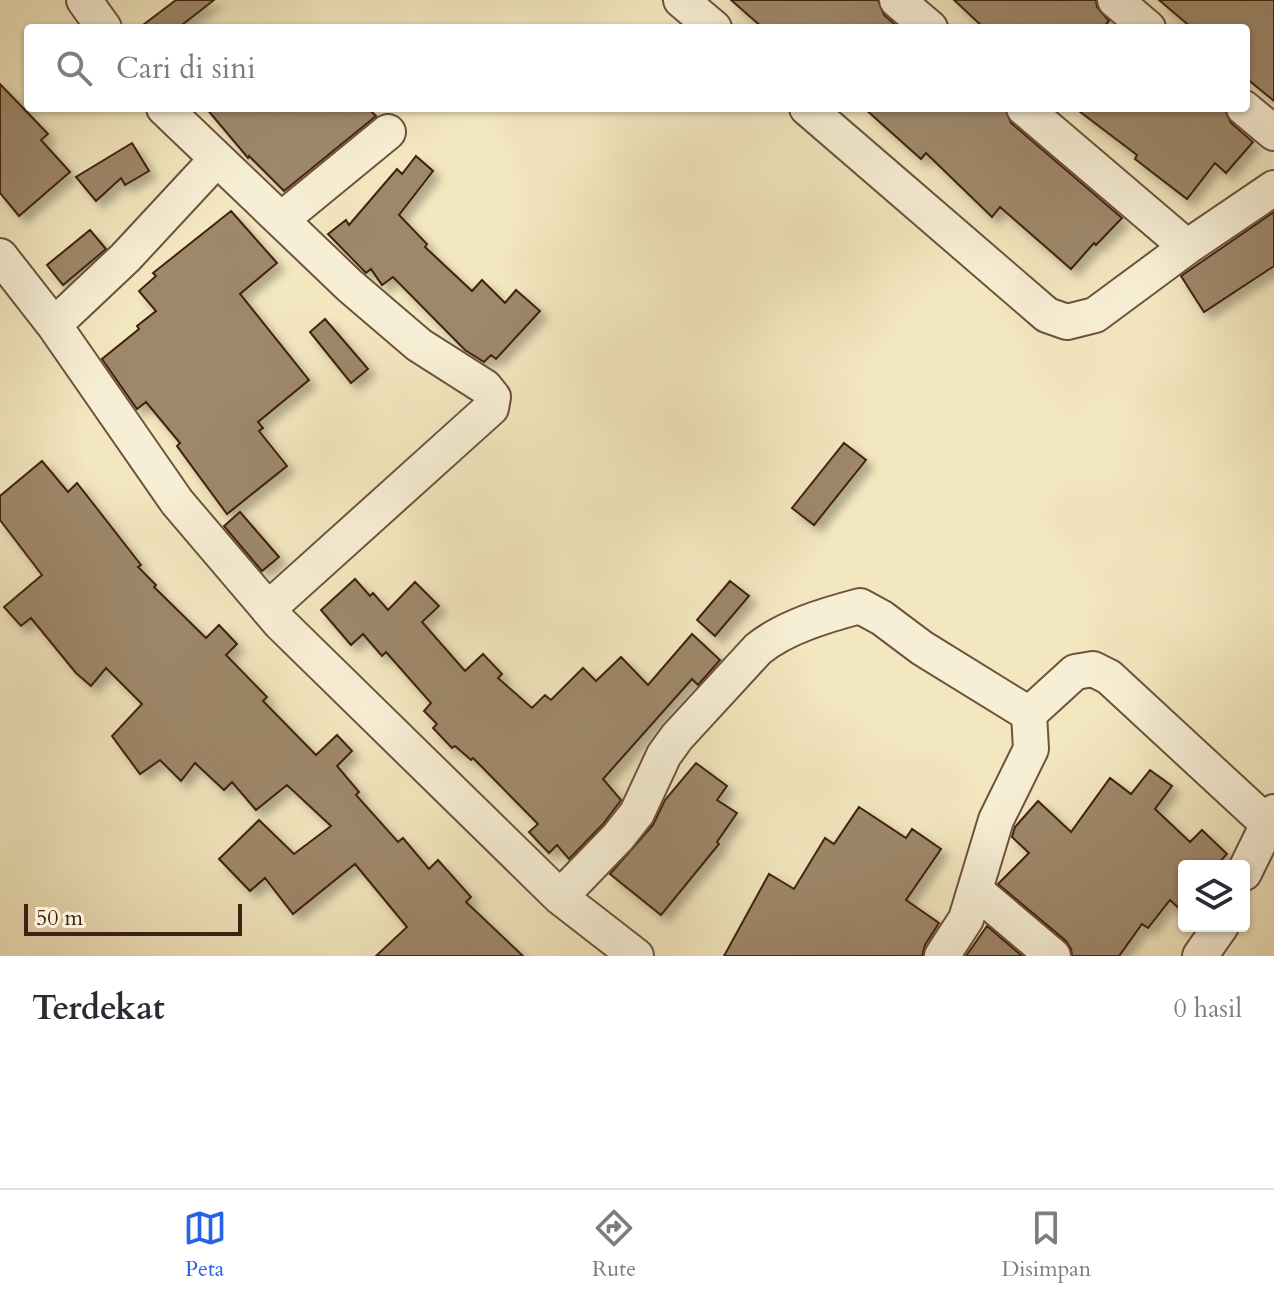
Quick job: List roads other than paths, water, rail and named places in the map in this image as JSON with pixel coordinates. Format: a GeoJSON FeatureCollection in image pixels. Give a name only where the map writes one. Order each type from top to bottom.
{"type":"FeatureCollection","features":[{"type":"Feature","properties":{"kind":"street"},"geometry":{"type":"LineString","coordinates":[[84,0],[101,24]]}},
{"type":"Feature","properties":{"kind":"street"},"geometry":{"type":"LineString","coordinates":[[681,0],[709,24]]}},
{"type":"Feature","properties":{"kind":"street"},"geometry":{"type":"LineString","coordinates":[[897,0],[925,24]]}},
{"type":"Feature","properties":{"kind":"street"},"geometry":{"type":"LineString","coordinates":[[1115,0],[1143,24]]}},
{"type":"Feature","properties":{"kind":"street"},"geometry":{"type":"LineString","coordinates":[[168,112],[350,286],[419,345],[485,387],[493,397],[491,408],[268,609]]}},
{"type":"Feature","properties":{"kind":"street"},"geometry":{"type":"LineString","coordinates":[[812,112],[1047,315],[1067,322],[1095,315],[1274,188]]}},
{"type":"Feature","properties":{"kind":"street"},"geometry":{"type":"LineString","coordinates":[[1029,112],[1187,247]]}},
{"type":"Feature","properties":{"kind":"street"},"geometry":{"type":"LineString","coordinates":[[1249,112],[1274,133]]}},
{"type":"Feature","properties":{"kind":"street"},"geometry":{"type":"LineString","coordinates":[[282,219],[388,132]]}},
{"type":"Feature","properties":{"kind":"street"},"geometry":{"type":"LineString","coordinates":[[54,325],[125,258],[216,160]]}},
{"type":"Feature","properties":{"kind":"street"},"geometry":{"type":"LineString","coordinates":[[0,256],[54,325],[64,344],[177,502],[268,609],[560,897],[636,956]]}},
{"type":"Feature","properties":{"kind":"street"},"geometry":{"type":"LineString","coordinates":[[560,897],[637,813],[664,755],[677,737],[758,649],[771,639],[838,612],[860,606],[1029,714]]}},
{"type":"Feature","properties":{"kind":"street"},"geometry":{"type":"LineString","coordinates":[[1029,714],[1075,672],[1093,669],[1109,677],[1271,818],[1250,861]]}},
{"type":"Feature","properties":{"kind":"street"},"geometry":{"type":"LineString","coordinates":[[942,956],[966,919],[996,820],[1031,749],[1029,714]]}},
{"type":"Feature","properties":{"kind":"street"},"geometry":{"type":"LineString","coordinates":[[975,890],[1053,956]]}},
{"type":"Feature","properties":{"kind":"street"},"geometry":{"type":"LineString","coordinates":[[1200,956],[1217,932]]}}]}
